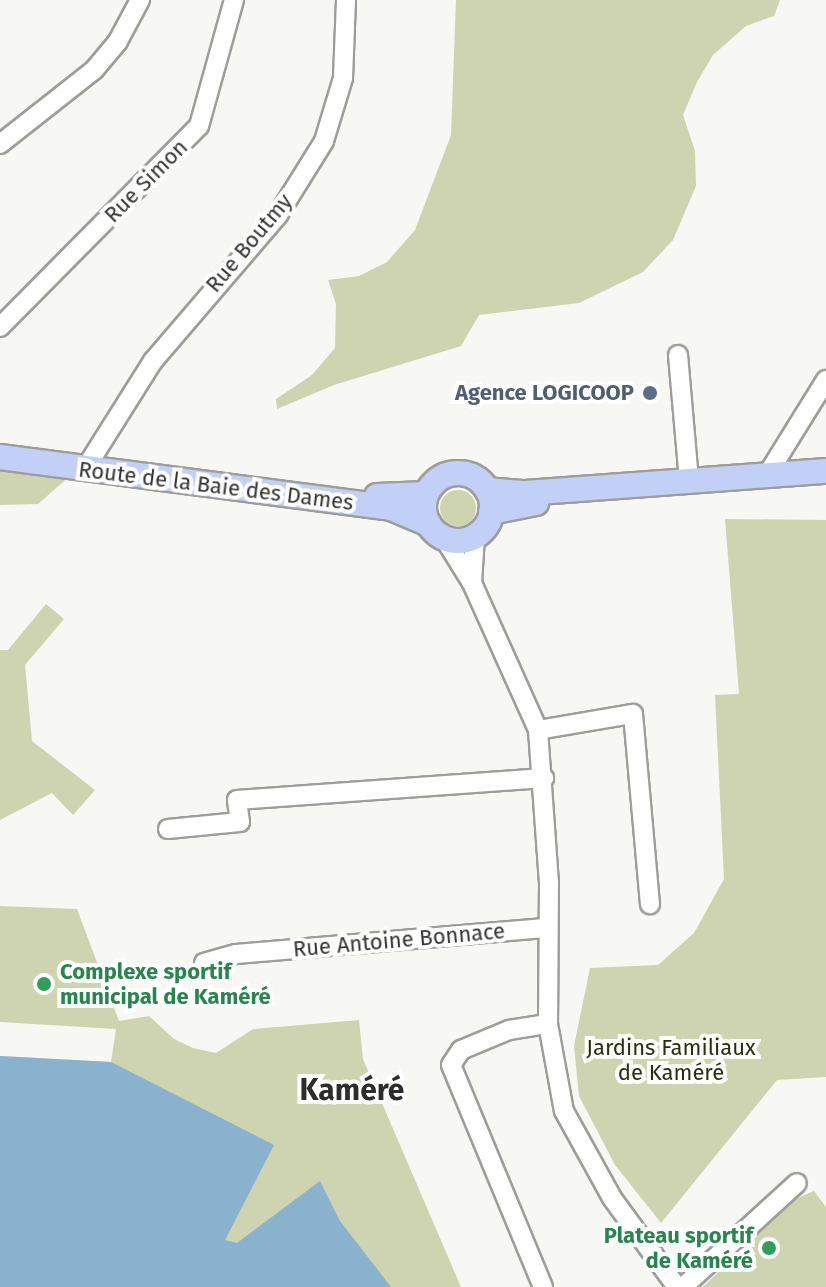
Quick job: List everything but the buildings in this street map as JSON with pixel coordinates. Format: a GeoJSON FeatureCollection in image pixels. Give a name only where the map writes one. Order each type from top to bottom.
{"type":"FeatureCollection","features":[{"type":"Feature","properties":{"kind":"main road","name":"Route de la Baie des Dames"},"geometry":{"type":"LineString","coordinates":[[0,446],[90,461],[389,498],[426,494]]}},
{"type":"Feature","properties":{"kind":"main road","name":"Route de la Baie des Dames"},"geometry":{"type":"LineString","coordinates":[[0,457],[391,508],[437,531]]}},
{"type":"Feature","properties":{"kind":"main road"},"geometry":{"type":"LineString","coordinates":[[489,501],[525,493],[826,471]]}},
{"type":"Feature","properties":{"kind":"main road"},"geometry":{"type":"LineString","coordinates":[[458,473],[477,479],[489,501],[475,536],[437,531],[426,494],[439,478],[458,473]]}},
{"type":"Feature","properties":{"kind":"main road"},"geometry":{"type":"LineString","coordinates":[[489,501],[521,504],[826,485]]}},
{"type":"Feature","properties":{"kind":"street"},"geometry":{"type":"LineString","coordinates":[[0,144],[94,70],[118,41],[140,0]]}},
{"type":"Feature","properties":{"kind":"street","name":"Rue Simon"},"geometry":{"type":"LineString","coordinates":[[0,327],[199,126],[234,0]]}},
{"type":"Feature","properties":{"kind":"street","name":"Rue Boutmy"},"geometry":{"type":"LineString","coordinates":[[90,461],[153,361],[278,215],[324,141],[343,78],[346,0]]}},
{"type":"Feature","properties":{"kind":"street"},"geometry":{"type":"LineString","coordinates":[[678,355],[689,481]]}},
{"type":"Feature","properties":{"kind":"street"},"geometry":{"type":"LineString","coordinates":[[767,475],[824,387]]}},
{"type":"Feature","properties":{"kind":"street"},"geometry":{"type":"LineString","coordinates":[[437,531],[472,583],[538,730],[544,778],[548,1024],[564,1111],[612,1198],[680,1287],[797,1183]]}},
{"type":"Feature","properties":{"kind":"street"},"geometry":{"type":"LineString","coordinates":[[472,583],[475,536]]}},
{"type":"Feature","properties":{"kind":"street"},"geometry":{"type":"LineString","coordinates":[[538,730],[633,714],[650,904]]}},
{"type":"Feature","properties":{"kind":"street"},"geometry":{"type":"LineString","coordinates":[[168,829],[240,822],[237,800],[544,778]]}},
{"type":"Feature","properties":{"kind":"street","name":"Rue Antoine Bonnace"},"geometry":{"type":"LineString","coordinates":[[204,963],[236,954],[548,928]]}},
{"type":"Feature","properties":{"kind":"street"},"geometry":{"type":"LineString","coordinates":[[543,1287],[451,1065],[453,1056],[473,1045],[509,1030],[548,1024]]}},
{"type":"Feature","properties":{"kind":"green space"},"geometry":{"type":"Polygon","coordinates":[[[456,0],[780,0],[774,16],[746,26],[713,55],[697,82],[683,115],[695,151],[696,186],[673,240],[643,272],[579,303],[479,315],[461,346],[334,385],[277,409],[276,399],[312,375],[335,348],[336,304],[328,280],[359,276],[387,262],[415,230],[451,135],[456,0]]]}},
{"type":"Feature","properties":{"kind":"green space"},"geometry":{"type":"Polygon","coordinates":[[[0,463],[71,475],[38,504],[0,505],[0,463]]]}},
{"type":"Feature","properties":{"kind":"green space"},"geometry":{"type":"Polygon","coordinates":[[[458,490],[471,495],[476,508],[471,521],[458,526],[445,521],[440,508],[445,495],[458,490]]]}},
{"type":"Feature","properties":{"kind":"green space","name":"Jardins Familiaux de Kaméré"},"geometry":{"type":"Polygon","coordinates":[[[725,519],[826,520],[826,1077],[777,1080],[661,1223],[615,1165],[579,1096],[574,1046],[590,968],[658,965],[694,933],[724,879],[715,695],[739,694],[725,519]]]}},
{"type":"Feature","properties":{"kind":"green space"},"geometry":{"type":"Polygon","coordinates":[[[46,604],[64,619],[25,665],[32,741],[95,790],[73,815],[52,793],[0,820],[0,650],[8,650],[46,604]]]}},
{"type":"Feature","properties":{"kind":"green space"},"geometry":{"type":"Polygon","coordinates":[[[0,906],[77,909],[119,1021],[149,1016],[174,1039],[193,1048],[216,1053],[253,1029],[359,1020],[363,1059],[461,1287],[0,1287],[0,1056],[111,1062],[116,1029],[0,1022],[0,906]]]}},
{"type":"Feature","properties":{"kind":"green space"},"geometry":{"type":"Polygon","coordinates":[[[814,1191],[826,1207],[826,1287],[703,1287],[789,1202],[814,1191]]]}},
{"type":"Feature","properties":{"kind":"water"},"geometry":{"type":"Polygon","coordinates":[[[0,1056],[111,1062],[274,1145],[225,1240],[237,1243],[320,1181],[340,1221],[391,1287],[0,1287],[0,1056]]]}},
{"type":"Feature","properties":{"kind":"place","name":"Agence LOGICOOP"},"geometry":{"type":"Point","coordinates":[650,393]}},
{"type":"Feature","properties":{"kind":"place","name":"Complexe sportif municipal de Kaméré"},"geometry":{"type":"Point","coordinates":[44,984]}},
{"type":"Feature","properties":{"kind":"place","name":"Plateau sportif de Kaméré"},"geometry":{"type":"Point","coordinates":[769,1248]}},
{"type":"Feature","properties":{"kind":"district","name":"Kaméré"},"geometry":{"type":"Point","coordinates":[352,1090]}}]}
